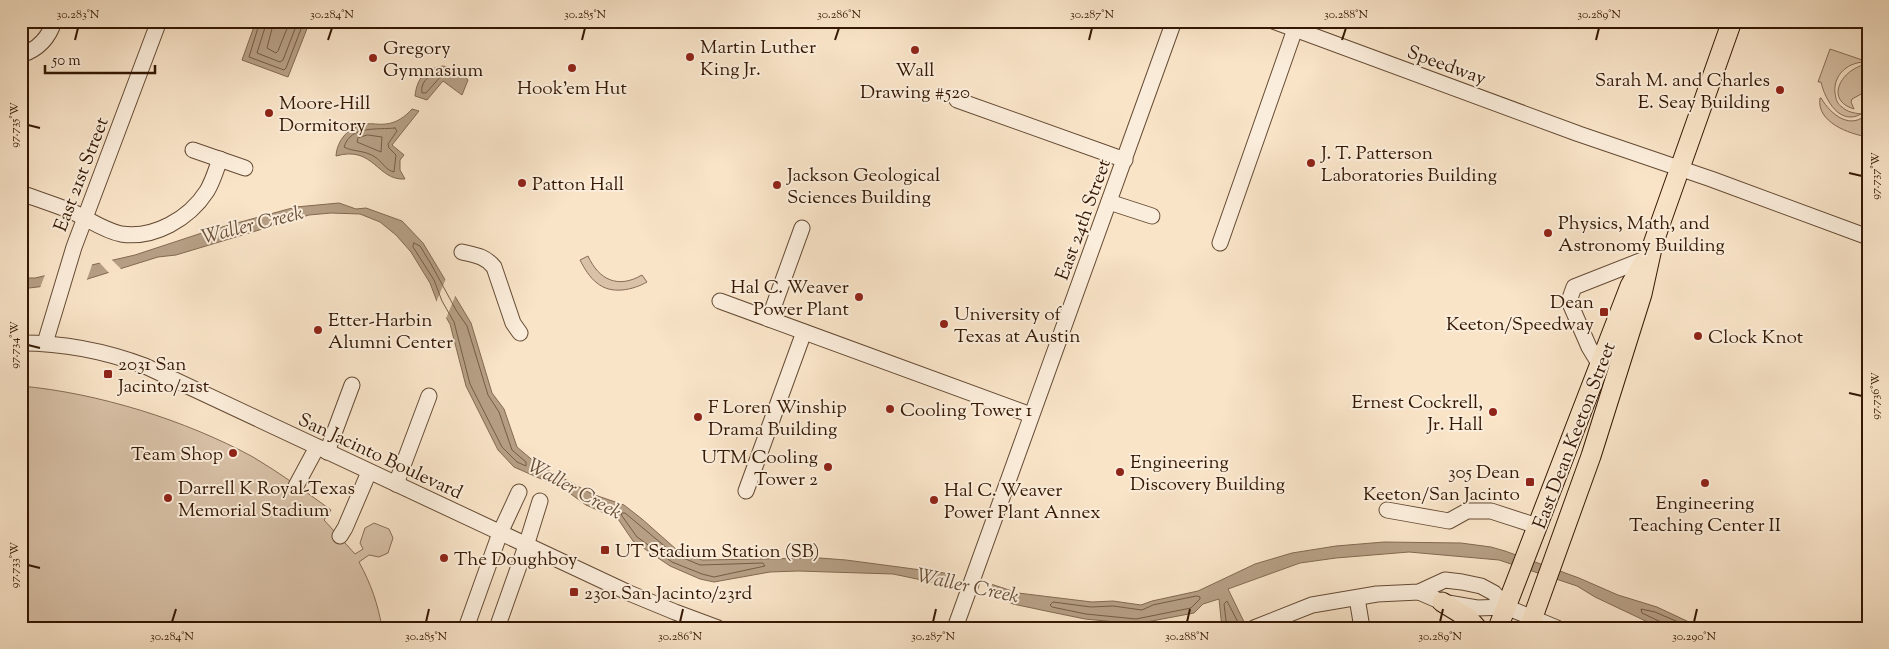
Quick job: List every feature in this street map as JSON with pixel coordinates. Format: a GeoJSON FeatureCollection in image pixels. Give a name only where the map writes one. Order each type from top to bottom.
{"type":"FeatureCollection","features":[{"type":"Feature","properties":{"kind":"main road","name":"East Dean Keeton Street"},"geometry":{"type":"LineString","coordinates":[[1498,628],[1630,286],[1649,252],[1732,21]]}},
{"type":"Feature","properties":{"kind":"main road","name":"East Dean Keeton Street"},"geometry":{"type":"LineString","coordinates":[[1531,623],[1591,456],[1642,294],[1649,252]]}},
{"type":"Feature","properties":{"kind":"main road"},"geometry":{"type":"LineString","coordinates":[[1442,602],[1468,618],[1477,628]]}},
{"type":"Feature","properties":{"kind":"street"},"geometry":{"type":"LineString","coordinates":[[21,55],[30,52],[40,45],[50,34],[54,21]]}},
{"type":"Feature","properties":{"kind":"street","name":"East 21st Street"},"geometry":{"type":"LineString","coordinates":[[45,343],[85,218],[159,21]]}},
{"type":"Feature","properties":{"kind":"street","name":"East 24th Street"},"geometry":{"type":"LineString","coordinates":[[957,622],[1174,21]]}},
{"type":"Feature","properties":{"kind":"street"},"geometry":{"type":"LineString","coordinates":[[1220,243],[1283,24]]}},
{"type":"Feature","properties":{"kind":"street","name":"Speedway"},"geometry":{"type":"LineString","coordinates":[[1283,24],[1579,134],[1680,168]]}},
{"type":"Feature","properties":{"kind":"street"},"geometry":{"type":"LineString","coordinates":[[958,100],[1125,160]]}},
{"type":"Feature","properties":{"kind":"street"},"geometry":{"type":"LineString","coordinates":[[193,150],[246,168]]}},
{"type":"Feature","properties":{"kind":"street"},"geometry":{"type":"LineString","coordinates":[[21,193],[69,210],[122,234],[146,234],[166,227],[187,213],[206,193],[220,159]]}},
{"type":"Feature","properties":{"kind":"street"},"geometry":{"type":"LineString","coordinates":[[1680,168],[1868,238]]}},
{"type":"Feature","properties":{"kind":"street"},"geometry":{"type":"LineString","coordinates":[[1109,202],[1152,216]]}},
{"type":"Feature","properties":{"kind":"street"},"geometry":{"type":"LineString","coordinates":[[769,319],[802,228]]}},
{"type":"Feature","properties":{"kind":"street"},"geometry":{"type":"LineString","coordinates":[[462,252],[480,256],[494,267],[513,323],[520,333]]}},
{"type":"Feature","properties":{"kind":"street"},"geometry":{"type":"LineString","coordinates":[[1600,366],[1568,301],[1574,287],[1649,252]]}},
{"type":"Feature","properties":{"kind":"street"},"geometry":{"type":"LineString","coordinates":[[720,301],[1031,415]]}},
{"type":"Feature","properties":{"kind":"street"},"geometry":{"type":"LineString","coordinates":[[746,491],[804,332]]}},
{"type":"Feature","properties":{"kind":"street","name":"San Jacinto Boulevard"},"geometry":{"type":"LineString","coordinates":[[21,343],[45,343],[98,351],[136,363],[526,546],[666,608],[718,628]]}},
{"type":"Feature","properties":{"kind":"street"},"geometry":{"type":"LineString","coordinates":[[296,486],[322,449],[352,386]]}},
{"type":"Feature","properties":{"kind":"street"},"geometry":{"type":"LineString","coordinates":[[396,484],[429,396]]}},
{"type":"Feature","properties":{"kind":"street"},"geometry":{"type":"LineString","coordinates":[[340,536],[370,472]]}},
{"type":"Feature","properties":{"kind":"street"},"geometry":{"type":"LineString","coordinates":[[466,628],[500,534],[519,492]]}},
{"type":"Feature","properties":{"kind":"street"},"geometry":{"type":"LineString","coordinates":[[497,628],[540,501]]}},
{"type":"Feature","properties":{"kind":"street"},"geometry":{"type":"LineString","coordinates":[[1387,510],[1449,521],[1466,511],[1491,511],[1537,526]]}},
{"type":"Feature","properties":{"kind":"street"},"geometry":{"type":"LineString","coordinates":[[1254,628],[1312,605],[1419,592],[1445,580],[1481,586],[1494,592],[1506,607],[1531,623],[1557,628]]}},
{"type":"Feature","properties":{"kind":"street"},"geometry":{"type":"LineString","coordinates":[[1419,592],[1442,602],[1478,608],[1506,607]]}},
{"type":"Feature","properties":{"kind":"street"},"geometry":{"type":"LineString","coordinates":[[1358,598],[1362,628]]}},
{"type":"Feature","properties":{"kind":"shaded area"},"geometry":{"type":"Polygon","coordinates":[[[1830,49],[1868,62],[1849,66],[1840,75],[1835,86],[1835,93],[1839,104],[1848,111],[1861,114],[1846,117],[1840,114],[1830,103],[1821,82],[1818,82],[1830,49]]]}},
{"type":"Feature","properties":{"kind":"shaded area"},"geometry":{"type":"Polygon","coordinates":[[[1863,65],[1868,66],[1868,94],[1863,93],[1852,99],[1851,102],[1854,109],[1845,105],[1840,99],[1838,93],[1839,86],[1848,74],[1863,65]]]}},
{"type":"Feature","properties":{"kind":"shaded area"},"geometry":{"type":"Polygon","coordinates":[[[1820,98],[1836,115],[1848,121],[1855,121],[1868,113],[1868,137],[1843,130],[1828,120],[1820,106],[1820,98]]]}},
{"type":"Feature","properties":{"kind":"shaded area"},"geometry":{"type":"Polygon","coordinates":[[[588,256],[598,271],[610,280],[625,281],[642,275],[647,282],[622,290],[603,287],[592,278],[580,260],[588,256]]]}},
{"type":"Feature","properties":{"kind":"shaded area","name":"Darrell K Royal-Texas Memorial Stadium"},"geometry":{"type":"Polygon","coordinates":[[[21,386],[80,395],[140,410],[199,431],[253,457],[331,510],[324,520],[355,554],[363,549],[360,543],[365,528],[374,523],[389,529],[393,538],[388,553],[379,557],[369,555],[359,562],[374,594],[382,628],[21,628],[21,386]]]}},
{"type":"Feature","properties":{"kind":"water"},"geometry":{"type":"Polygon","coordinates":[[[256,21],[310,21],[288,77],[242,60],[256,21]]]}},
{"type":"Feature","properties":{"kind":"water"},"geometry":{"type":"Polygon","coordinates":[[[443,66],[457,70],[468,80],[462,95],[443,81],[427,100],[415,96],[423,75],[431,69],[443,66]]]}},
{"type":"Feature","properties":{"kind":"water"},"geometry":{"type":"Polygon","coordinates":[[[412,109],[419,111],[392,145],[404,155],[400,160],[400,170],[405,179],[388,175],[359,155],[336,156],[341,139],[349,131],[360,125],[393,122],[403,117],[412,109]]]}},
{"type":"Feature","properties":{"kind":"water","name":"Waller Creek"},"geometry":{"type":"Polygon","coordinates":[[[339,203],[356,209],[366,208],[402,221],[423,243],[471,323],[492,393],[504,409],[517,447],[537,464],[592,494],[624,505],[677,550],[702,560],[820,558],[846,560],[944,573],[988,583],[1018,593],[1092,602],[1113,601],[1141,605],[1198,591],[1255,564],[1292,553],[1336,546],[1384,542],[1461,543],[1505,551],[1579,578],[1618,595],[1657,607],[1689,622],[1711,628],[1665,628],[1652,624],[1595,597],[1577,586],[1499,560],[1409,552],[1300,563],[1228,589],[1247,628],[1222,628],[1219,599],[1203,604],[1194,613],[1136,624],[1085,619],[1046,611],[1013,604],[994,595],[893,574],[770,572],[714,582],[700,579],[670,566],[633,541],[618,519],[586,505],[564,489],[514,467],[498,450],[466,386],[450,324],[438,304],[430,283],[411,252],[396,235],[380,222],[360,214],[331,213],[309,215],[176,255],[158,257],[78,282],[21,289],[21,278],[35,278],[135,255],[211,230],[296,207],[339,203]]]}},
{"type":"Feature","properties":{"kind":"pier"},"geometry":{"type":"Polygon","coordinates":[[[110,258],[122,270],[110,274],[98,261],[110,258]]]}},
{"type":"Feature","properties":{"kind":"pier"},"geometry":{"type":"Polygon","coordinates":[[[93,262],[86,282],[40,288],[46,272],[93,262]]]}},
{"type":"Feature","properties":{"kind":"pier"},"geometry":{"type":"Polygon","coordinates":[[[447,276],[456,294],[445,321],[435,305],[447,276]]]}},
{"type":"Feature","properties":{"kind":"pier"},"geometry":{"type":"Polygon","coordinates":[[[957,573],[993,582],[988,596],[951,588],[957,573]]]}},
{"type":"Feature","properties":{"kind":"place","name":"Wall Drawing #520"},"geometry":{"type":"Point","coordinates":[915,50]}},
{"type":"Feature","properties":{"kind":"place","name":"Martin Luther King Jr."},"geometry":{"type":"Point","coordinates":[690,57]}},
{"type":"Feature","properties":{"kind":"place","name":"Gregory Gymnasium"},"geometry":{"type":"Point","coordinates":[373,58]}},
{"type":"Feature","properties":{"kind":"place","name":"Hook'em Hut"},"geometry":{"type":"Point","coordinates":[572,68]}},
{"type":"Feature","properties":{"kind":"place","name":"Sarah M. and Charles E. Seay Building"},"geometry":{"type":"Point","coordinates":[1780,90]}},
{"type":"Feature","properties":{"kind":"place","name":"Moore-Hill Dormitory"},"geometry":{"type":"Point","coordinates":[269,113]}},
{"type":"Feature","properties":{"kind":"place","name":"J. T. Patterson Laboratories Building"},"geometry":{"type":"Point","coordinates":[1311,163]}},
{"type":"Feature","properties":{"kind":"place","name":"Patton Hall"},"geometry":{"type":"Point","coordinates":[522,183]}},
{"type":"Feature","properties":{"kind":"place","name":"Jackson Geological Sciences Building"},"geometry":{"type":"Point","coordinates":[777,185]}},
{"type":"Feature","properties":{"kind":"place","name":"Physics, Math, and Astronomy Building"},"geometry":{"type":"Point","coordinates":[1548,233]}},
{"type":"Feature","properties":{"kind":"place","name":"Hal C. Weaver Power Plant"},"geometry":{"type":"Point","coordinates":[859,297]}},
{"type":"Feature","properties":{"kind":"place","name":"Dean Keeton/Speedway"},"geometry":{"type":"Point","coordinates":[1604,312]}},
{"type":"Feature","properties":{"kind":"place","name":"University of Texas at Austin"},"geometry":{"type":"Point","coordinates":[944,324]}},
{"type":"Feature","properties":{"kind":"place","name":"Etter-Harbin Alumni Center"},"geometry":{"type":"Point","coordinates":[318,330]}},
{"type":"Feature","properties":{"kind":"place","name":"Clock Knot"},"geometry":{"type":"Point","coordinates":[1698,336]}},
{"type":"Feature","properties":{"kind":"place","name":"2031 San Jacinto/21st"},"geometry":{"type":"Point","coordinates":[108,374]}},
{"type":"Feature","properties":{"kind":"place","name":"Cooling Tower 1"},"geometry":{"type":"Point","coordinates":[890,409]}},
{"type":"Feature","properties":{"kind":"place","name":"Ernest Cockrell, Jr. Hall"},"geometry":{"type":"Point","coordinates":[1493,412]}},
{"type":"Feature","properties":{"kind":"place","name":"F Loren Winship Drama Building"},"geometry":{"type":"Point","coordinates":[698,417]}},
{"type":"Feature","properties":{"kind":"place","name":"Team Shop"},"geometry":{"type":"Point","coordinates":[233,453]}},
{"type":"Feature","properties":{"kind":"place","name":"UTM Cooling Tower 2"},"geometry":{"type":"Point","coordinates":[828,467]}},
{"type":"Feature","properties":{"kind":"place","name":"Engineering Discovery Building"},"geometry":{"type":"Point","coordinates":[1120,472]}},
{"type":"Feature","properties":{"kind":"place","name":"305 Dean Keeton/San Jacinto"},"geometry":{"type":"Point","coordinates":[1530,482]}},
{"type":"Feature","properties":{"kind":"place","name":"Engineering Teaching Center II"},"geometry":{"type":"Point","coordinates":[1705,483]}},
{"type":"Feature","properties":{"kind":"place","name":"Darrell K Royal-Texas Memorial Stadium"},"geometry":{"type":"Point","coordinates":[168,498]}},
{"type":"Feature","properties":{"kind":"place","name":"Hal C. Weaver Power Plant Annex"},"geometry":{"type":"Point","coordinates":[934,500]}},
{"type":"Feature","properties":{"kind":"place","name":"UT Stadium Station (SB)"},"geometry":{"type":"Point","coordinates":[605,550]}},
{"type":"Feature","properties":{"kind":"place","name":"The Doughboy"},"geometry":{"type":"Point","coordinates":[444,558]}},
{"type":"Feature","properties":{"kind":"place","name":"2301 San Jacinto/23rd"},"geometry":{"type":"Point","coordinates":[574,592]}}]}
